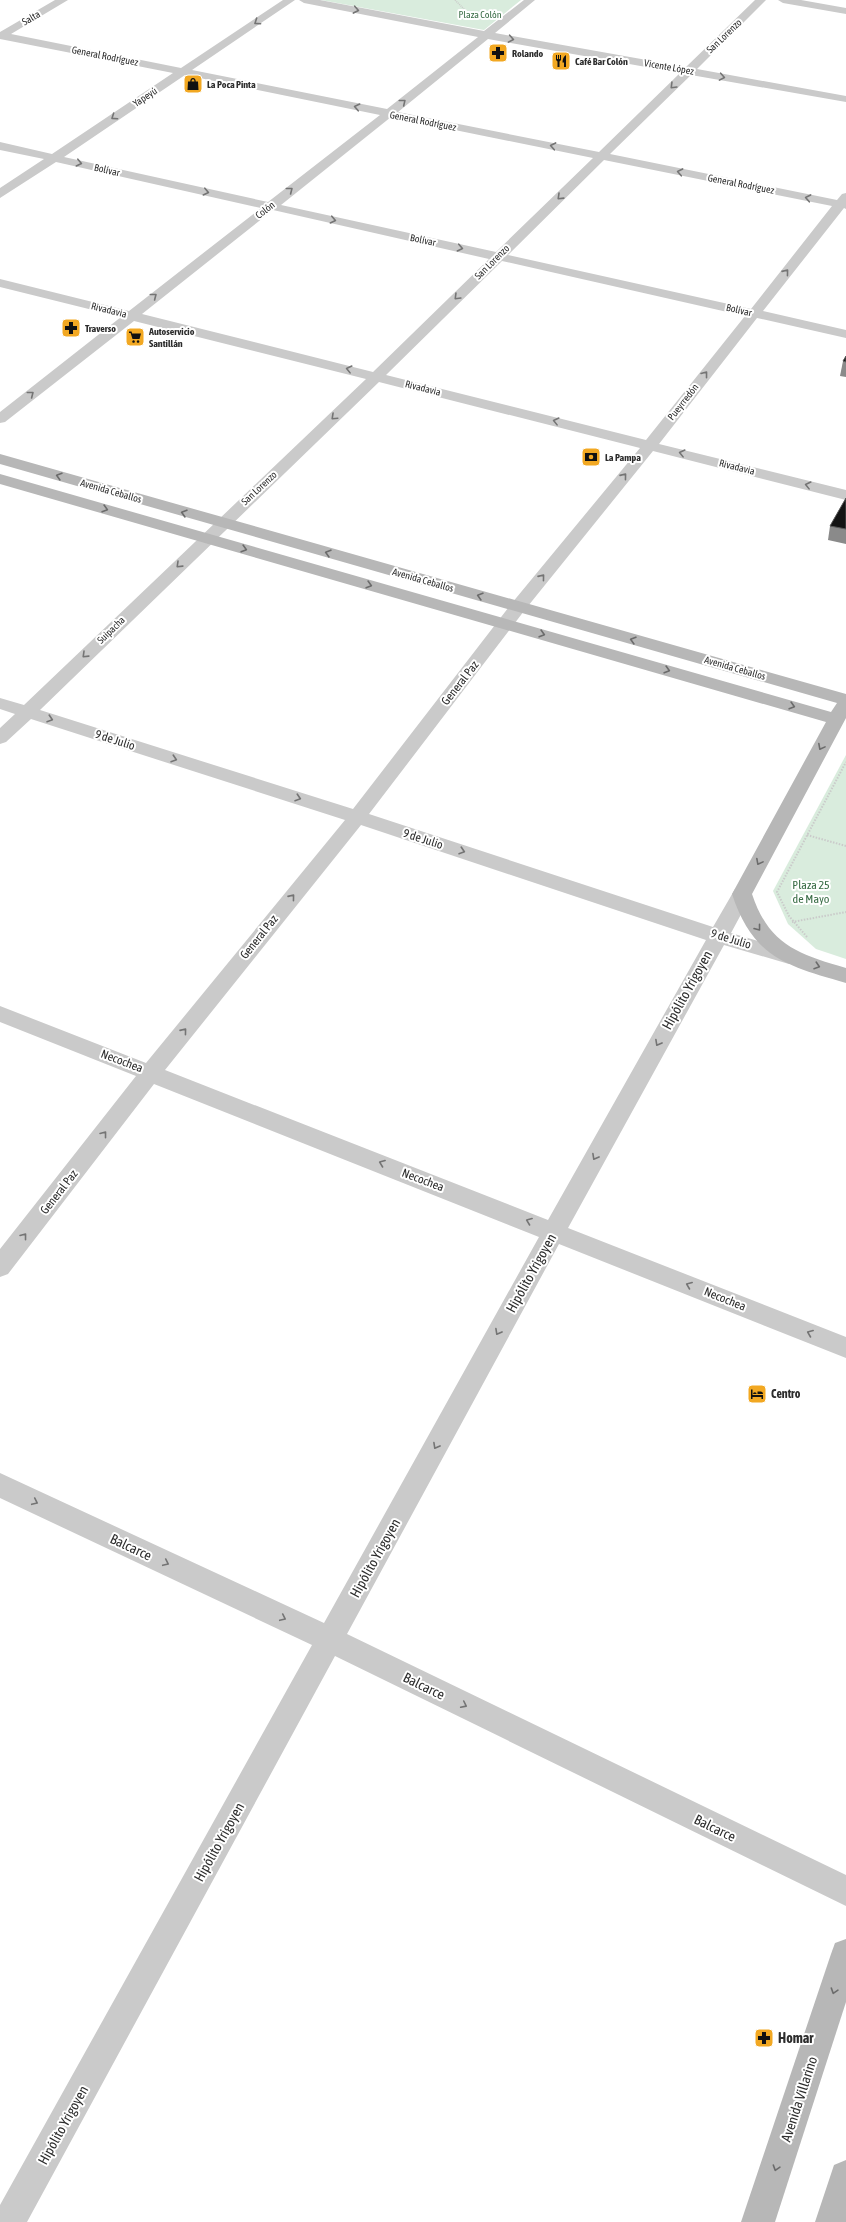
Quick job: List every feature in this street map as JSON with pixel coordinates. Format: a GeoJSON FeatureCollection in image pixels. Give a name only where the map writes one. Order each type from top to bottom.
{"type":"FeatureCollection","features":[{"type":"Feature","properties":{"kind":"main road","name":"Avenida Ceballos"},"geometry":{"type":"LineString","coordinates":[[0,459],[846,700]]}},
{"type":"Feature","properties":{"kind":"main road","name":"Avenida Ceballos"},"geometry":{"type":"LineString","coordinates":[[0,479],[836,719]]}},
{"type":"Feature","properties":{"kind":"main road","name":"Hipólito Yrigoyen"},"geometry":{"type":"LineString","coordinates":[[742,894],[846,700]]}},
{"type":"Feature","properties":{"kind":"main road"},"geometry":{"type":"LineString","coordinates":[[742,894],[755,925],[788,957]]}},
{"type":"Feature","properties":{"kind":"main road","name":"9 de Julio"},"geometry":{"type":"LineString","coordinates":[[788,957],[846,976]]}},
{"type":"Feature","properties":{"kind":"main road","name":"Avenida Villarino"},"geometry":{"type":"LineString","coordinates":[[758,2222],[846,1954]]}},
{"type":"Feature","properties":{"kind":"main road"},"geometry":{"type":"LineString","coordinates":[[832,2222],[846,2177]]}},
{"type":"Feature","properties":{"kind":"street","name":"Salta"},"geometry":{"type":"LineString","coordinates":[[0,36],[63,0]]}},
{"type":"Feature","properties":{"kind":"street","name":"Yapeyú"},"geometry":{"type":"LineString","coordinates":[[0,194],[290,0]]}},
{"type":"Feature","properties":{"kind":"street","name":"Vicente López"},"geometry":{"type":"LineString","coordinates":[[304,0],[486,35],[846,99]]}},
{"type":"Feature","properties":{"kind":"street","name":"Colón"},"geometry":{"type":"LineString","coordinates":[[0,418],[388,114],[530,0]]}},
{"type":"Feature","properties":{"kind":"street","name":"San Lorenzo"},"geometry":{"type":"LineString","coordinates":[[222,523],[377,376],[761,0]]}},
{"type":"Feature","properties":{"kind":"street"},"geometry":{"type":"LineString","coordinates":[[783,0],[846,11]]}},
{"type":"Feature","properties":{"kind":"street","name":"General Rodríguez"},"geometry":{"type":"LineString","coordinates":[[0,36],[388,114],[844,202]]}},
{"type":"Feature","properties":{"kind":"street","name":"Bolívar"},"geometry":{"type":"LineString","coordinates":[[0,146],[846,334]]}},
{"type":"Feature","properties":{"kind":"street","name":"Pueyrredón"},"geometry":{"type":"LineString","coordinates":[[518,607],[650,445],[752,313],[844,202]]}},
{"type":"Feature","properties":{"kind":"street","name":"Rivadavia"},"geometry":{"type":"LineString","coordinates":[[0,283],[377,376],[846,495]]}},
{"type":"Feature","properties":{"kind":"street","name":"Suipacha"},"geometry":{"type":"LineString","coordinates":[[0,738],[222,523]]}},
{"type":"Feature","properties":{"kind":"street","name":"General Paz"},"geometry":{"type":"LineString","coordinates":[[0,1267],[151,1072],[357,817],[518,607]]}},
{"type":"Feature","properties":{"kind":"street","name":"9 de Julio"},"geometry":{"type":"LineString","coordinates":[[0,703],[357,817],[718,936],[788,957]]}},
{"type":"Feature","properties":{"kind":"street","name":"Hipólito Yrigoyen"},"geometry":{"type":"LineString","coordinates":[[9,2222],[554,1231],[742,894]]}},
{"type":"Feature","properties":{"kind":"street","name":"Necochea"},"geometry":{"type":"LineString","coordinates":[[0,1014],[554,1231],[846,1348]]}},
{"type":"Feature","properties":{"kind":"street","name":"Balcarce"},"geometry":{"type":"LineString","coordinates":[[0,1485],[330,1640],[846,1891]]}},
{"type":"Feature","properties":{"kind":"path"},"geometry":{"type":"LineString","coordinates":[[809,939],[792,922],[783,907],[777,892],[846,762]]}},
{"type":"Feature","properties":{"kind":"path"},"geometry":{"type":"LineString","coordinates":[[807,835],[846,846]]}},
{"type":"Feature","properties":{"kind":"path"},"geometry":{"type":"LineString","coordinates":[[792,922],[846,912]]}},
{"type":"Feature","properties":{"kind":"green space","name":"Plaza Colón"},"geometry":{"type":"Polygon","coordinates":[[[321,0],[521,0],[484,30],[321,0]]]}},
{"type":"Feature","properties":{"kind":"green space","name":"Plaza 25 de Mayo"},"geometry":{"type":"Polygon","coordinates":[[[846,755],[846,959],[816,949],[788,924],[773,891],[846,755]]]}},
{"type":"Feature","properties":{"kind":"building"},"geometry":{"type":"Polygon","coordinates":[[[846,498],[846,529],[830,526],[846,498]]]}},
{"type":"Feature","properties":{"kind":"place","name":"Rolando"},"geometry":{"type":"Point","coordinates":[498,53]}},
{"type":"Feature","properties":{"kind":"place","name":"Café Bar Colón"},"geometry":{"type":"Point","coordinates":[561,61]}},
{"type":"Feature","properties":{"kind":"place","name":"La Poca Pinta"},"geometry":{"type":"Point","coordinates":[193,84]}},
{"type":"Feature","properties":{"kind":"place","name":"Traverso"},"geometry":{"type":"Point","coordinates":[71,328]}},
{"type":"Feature","properties":{"kind":"place","name":"Autoservicio Santillán"},"geometry":{"type":"Point","coordinates":[135,337]}},
{"type":"Feature","properties":{"kind":"place","name":"La Pampa"},"geometry":{"type":"Point","coordinates":[591,457]}},
{"type":"Feature","properties":{"kind":"place","name":"Centro"},"geometry":{"type":"Point","coordinates":[757,1394]}},
{"type":"Feature","properties":{"kind":"place","name":"Homar"},"geometry":{"type":"Point","coordinates":[764,2038]}}]}
